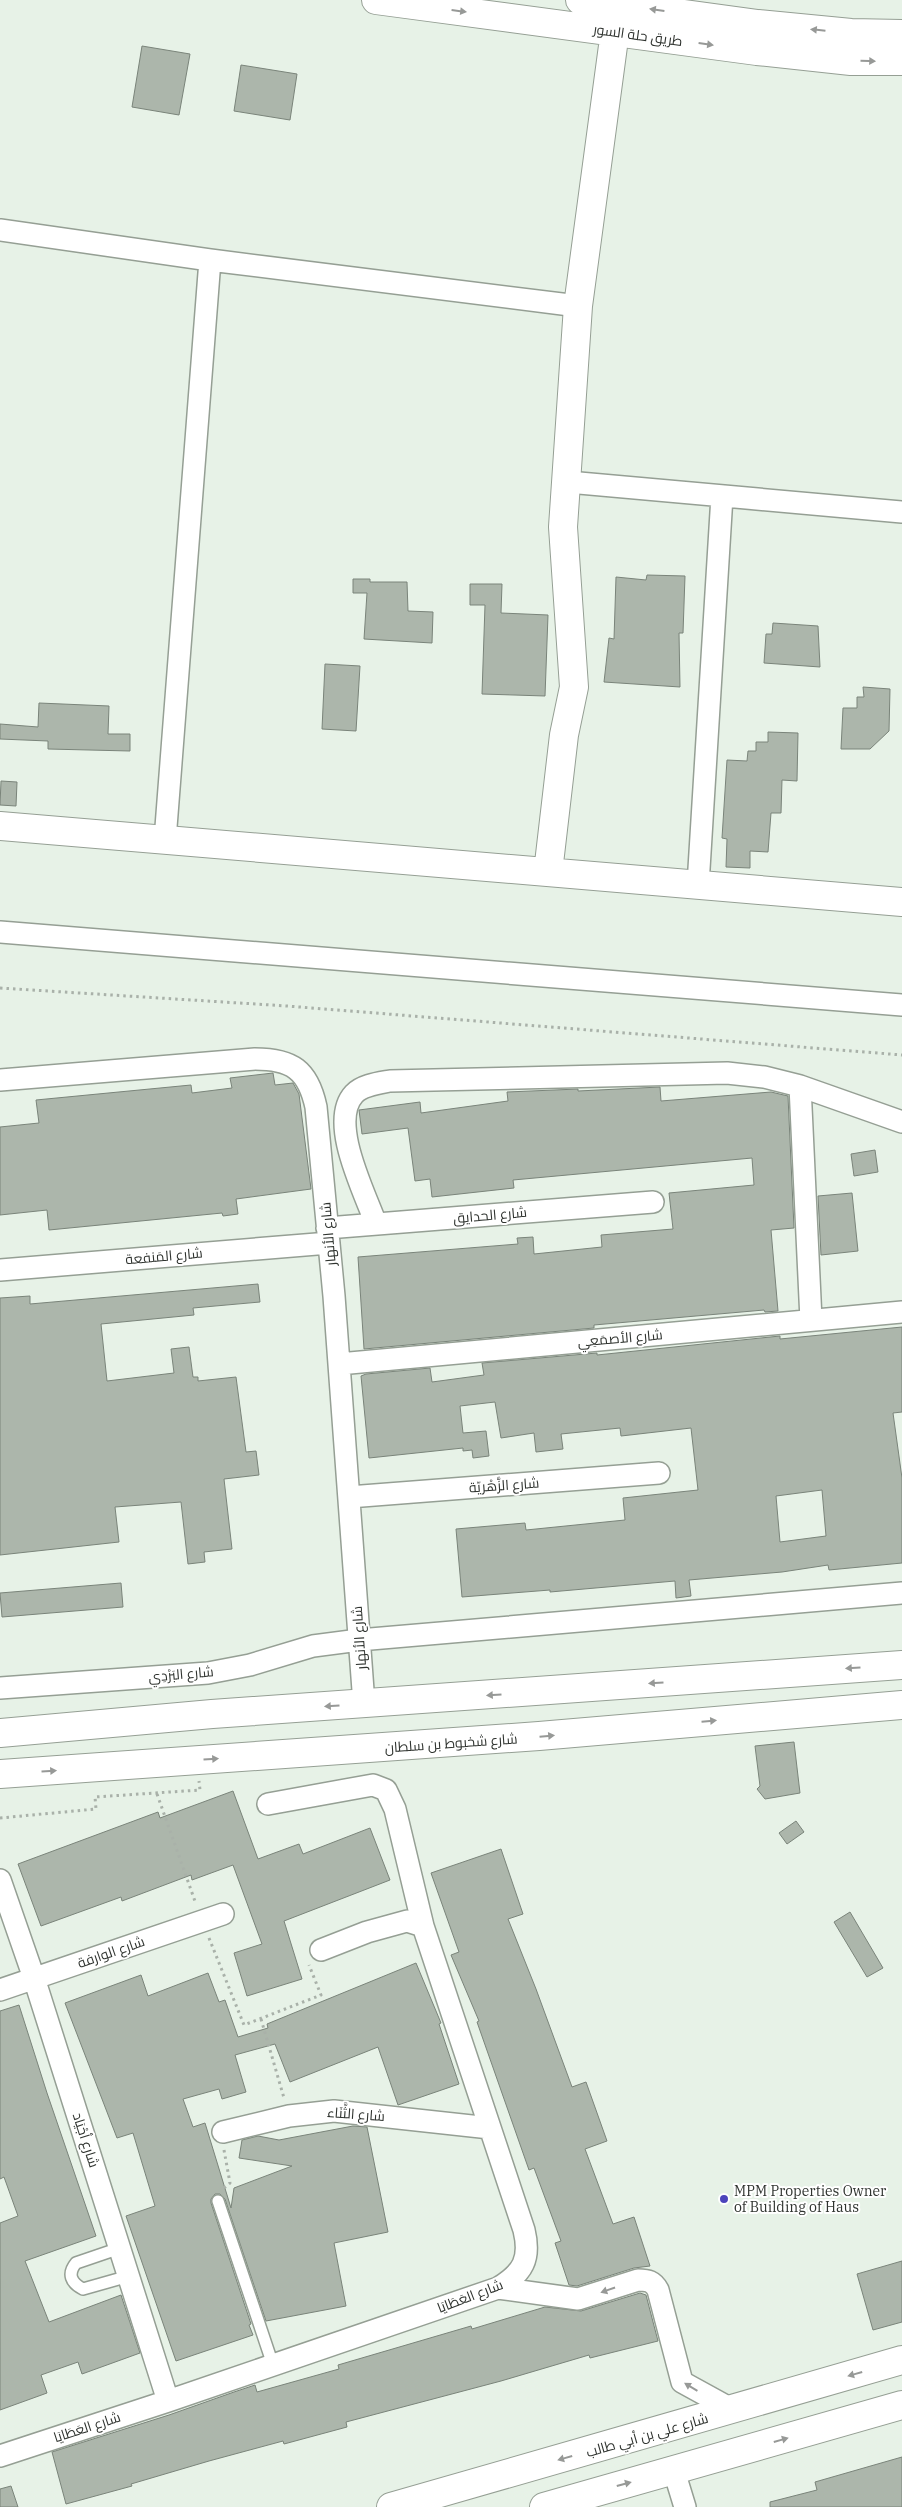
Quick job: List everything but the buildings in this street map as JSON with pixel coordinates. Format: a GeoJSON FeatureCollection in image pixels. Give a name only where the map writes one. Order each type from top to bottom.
{"type":"FeatureCollection","features":[{"type":"Feature","properties":{"kind":"main road","name":"طريق حلة السور"},"geometry":{"type":"LineString","coordinates":[[376,0],[612,12],[851,33],[902,34]]}},
{"type":"Feature","properties":{"kind":"main road","name":"طريق حلة السور"},"geometry":{"type":"LineString","coordinates":[[580,0],[612,12],[851,61],[902,61]]}},
{"type":"Feature","properties":{"kind":"main road"},"geometry":{"type":"LineString","coordinates":[[548,872],[564,735],[574,687],[563,527],[568,482],[578,306],[612,12]]}},
{"type":"Feature","properties":{"kind":"main road"},"geometry":{"type":"LineString","coordinates":[[0,826],[902,902]]}},
{"type":"Feature","properties":{"kind":"main road"},"geometry":{"type":"LineString","coordinates":[[0,1733],[212,1714],[902,1665]]}},
{"type":"Feature","properties":{"kind":"main road","name":"شارع شخبوط بن سلطان"},"geometry":{"type":"LineString","coordinates":[[0,1774],[539,1736],[902,1705]]}},
{"type":"Feature","properties":{"kind":"main road","name":"شارع علي بن أبي طالب"},"geometry":{"type":"LineString","coordinates":[[391,2507],[734,2410],[902,2360]]}},
{"type":"Feature","properties":{"kind":"main road"},"geometry":{"type":"LineString","coordinates":[[544,2507],[902,2405]]}},
{"type":"Feature","properties":{"kind":"street"},"geometry":{"type":"LineString","coordinates":[[0,230],[210,260],[578,306]]}},
{"type":"Feature","properties":{"kind":"street"},"geometry":{"type":"LineString","coordinates":[[165,840],[210,260]]}},
{"type":"Feature","properties":{"kind":"street"},"geometry":{"type":"LineString","coordinates":[[568,482],[902,512]]}},
{"type":"Feature","properties":{"kind":"street"},"geometry":{"type":"LineString","coordinates":[[698,885],[722,496]]}},
{"type":"Feature","properties":{"kind":"street"},"geometry":{"type":"LineString","coordinates":[[0,932],[902,1005]]}},
{"type":"Feature","properties":{"kind":"street","name":"شارع الأنهار"},"geometry":{"type":"LineString","coordinates":[[0,1080],[271,1059],[299,1070],[313,1093],[339,1364],[364,1704]]}},
{"type":"Feature","properties":{"kind":"street"},"geometry":{"type":"LineString","coordinates":[[376,1224],[350,1153],[344,1118],[346,1106],[355,1092],[374,1084],[390,1081],[726,1073],[764,1077],[800,1086],[902,1122]]}},
{"type":"Feature","properties":{"kind":"street"},"geometry":{"type":"LineString","coordinates":[[800,1086],[811,1320]]}},
{"type":"Feature","properties":{"kind":"street","name":"شارع الحدايق"},"geometry":{"type":"LineString","coordinates":[[328,1235],[376,1224],[653,1202]]}},
{"type":"Feature","properties":{"kind":"street","name":"شارع المَنفعة"},"geometry":{"type":"LineString","coordinates":[[0,1270],[328,1235]]}},
{"type":"Feature","properties":{"kind":"street","name":"شارع الأصمَعِي"},"geometry":{"type":"LineString","coordinates":[[339,1364],[902,1312]]}},
{"type":"Feature","properties":{"kind":"street","name":"شارع الزَّهْريّة"},"geometry":{"type":"LineString","coordinates":[[349,1497],[659,1473]]}},
{"type":"Feature","properties":{"kind":"street","name":"شارع البَرْدِي"},"geometry":{"type":"LineString","coordinates":[[0,1688],[208,1673],[250,1665],[313,1646],[359,1640],[902,1593]]}},
{"type":"Feature","properties":{"kind":"street","name":"شارع العَطَايَا"},"geometry":{"type":"LineString","coordinates":[[0,2456],[168,2401],[498,2288],[514,2278],[521,2270],[526,2255],[527,2242],[423,1926],[395,1809],[386,1790],[373,1785],[268,1804]]}},
{"type":"Feature","properties":{"kind":"street","name":"شارع أجْيَاد"},"geometry":{"type":"LineString","coordinates":[[0,1880],[34,1978],[168,2401]]}},
{"type":"Feature","properties":{"kind":"street","name":"شارع الوارفة"},"geometry":{"type":"LineString","coordinates":[[0,1990],[223,1914]]}},
{"type":"Feature","properties":{"kind":"street"},"geometry":{"type":"LineString","coordinates":[[321,1950],[367,1932],[407,1921],[423,1926]]}},
{"type":"Feature","properties":{"kind":"street","name":"شارع الثَّنَاء"},"geometry":{"type":"LineString","coordinates":[[223,2132],[289,2116],[316,2112],[352,2111],[490,2128]]}},
{"type":"Feature","properties":{"kind":"street"},"geometry":{"type":"LineString","coordinates":[[498,2288],[578,2299],[638,2280],[654,2282],[658,2290],[682,2382],[734,2410]]}},
{"type":"Feature","properties":{"kind":"street"},"geometry":{"type":"LineString","coordinates":[[674,2471],[685,2507]]}},
{"type":"Feature","properties":{"kind":"lane"},"geometry":{"type":"LineString","coordinates":[[218,2201],[273,2365]]}},
{"type":"Feature","properties":{"kind":"lane"},"geometry":{"type":"LineString","coordinates":[[120,2248],[76,2263],[72,2268],[71,2277],[75,2285],[83,2289],[129,2276]]}},
{"type":"Feature","properties":{"kind":"path"},"geometry":{"type":"LineString","coordinates":[[0,988],[278,1006],[902,1055]]}},
{"type":"Feature","properties":{"kind":"path"},"geometry":{"type":"LineString","coordinates":[[0,1818],[96,1809],[95,1797],[200,1790]]}},
{"type":"Feature","properties":{"kind":"path"},"geometry":{"type":"LineString","coordinates":[[244,2025],[321,1995],[305,1956],[321,1950]]}},
{"type":"Feature","properties":{"kind":"path"},"geometry":{"type":"LineString","coordinates":[[261,2019],[289,2116]]}},
{"type":"Feature","properties":{"kind":"path"},"geometry":{"type":"LineString","coordinates":[[218,2201],[218,2193],[230,2183],[221,2136],[223,2132]]}},
{"type":"Feature","properties":{"kind":"place","name":"MPM Properties Owner of Building of Haus"},"geometry":{"type":"Point","coordinates":[724,2199]}}]}
